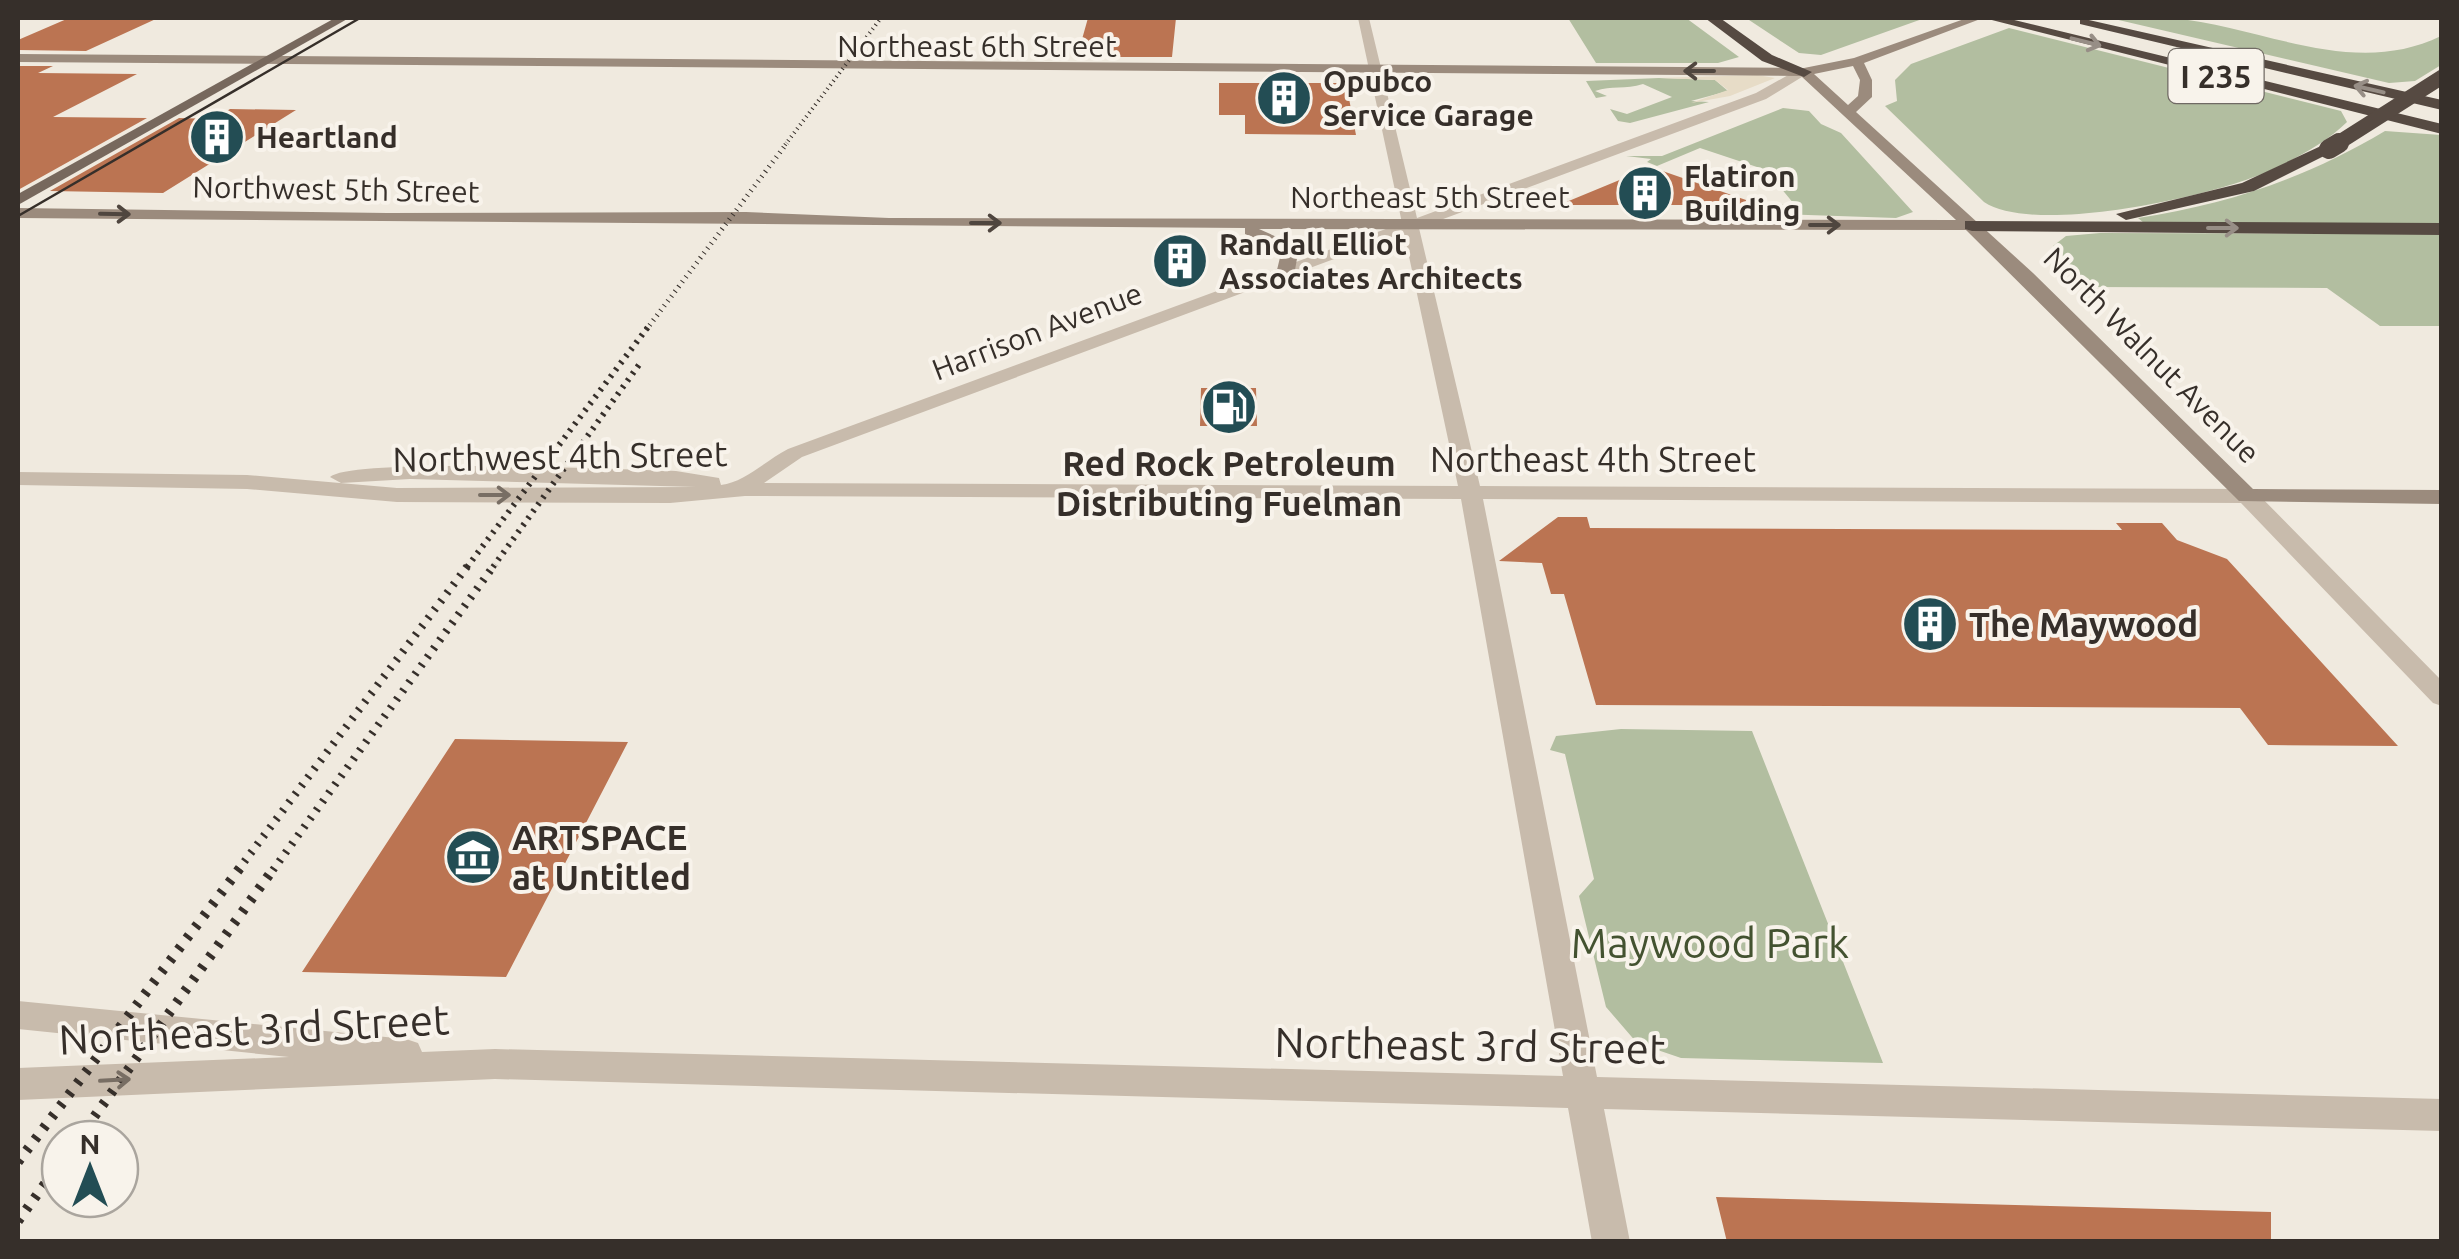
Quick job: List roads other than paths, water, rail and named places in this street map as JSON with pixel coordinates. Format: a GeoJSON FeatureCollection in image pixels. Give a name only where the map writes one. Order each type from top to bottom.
{"type":"FeatureCollection","features":[{"type":"Feature","properties":{"kind":"highway"},"geometry":{"type":"LineString","coordinates":[[1712,18],[1767,58],[1804,72]]}},
{"type":"Feature","properties":{"kind":"highway","name":"I 235"},"geometry":{"type":"LineString","coordinates":[[1992,18],[2442,129]]}},
{"type":"Feature","properties":{"kind":"highway","name":"I 235"},"geometry":{"type":"LineString","coordinates":[[2072,18],[2442,105]]}},
{"type":"Feature","properties":{"kind":"highway"},"geometry":{"type":"LineString","coordinates":[[2054,225],[2206,200],[2279,176],[2442,77]]}},
{"type":"Feature","properties":{"kind":"highway"},"geometry":{"type":"LineString","coordinates":[[1972,225],[2442,229]]}},
{"type":"Feature","properties":{"kind":"main road"},"geometry":{"type":"LineString","coordinates":[[18,200],[342,18]]}},
{"type":"Feature","properties":{"kind":"main road","name":"Harrison Avenue"},"geometry":{"type":"LineString","coordinates":[[1804,72],[1856,61],[1977,18]]}},
{"type":"Feature","properties":{"kind":"main road","name":"Northeast 6th Street"},"geometry":{"type":"LineString","coordinates":[[18,58],[802,68],[1804,72]]}},
{"type":"Feature","properties":{"kind":"main road"},"geometry":{"type":"LineString","coordinates":[[1849,111],[1865,98],[1866,80],[1856,61]]}},
{"type":"Feature","properties":{"kind":"main road","name":"North Walnut Avenue"},"geometry":{"type":"LineString","coordinates":[[1804,72],[1972,225],[2248,496]]}},
{"type":"Feature","properties":{"kind":"main road","name":"Northwest 5th Street"},"geometry":{"type":"LineString","coordinates":[[18,213],[514,218],[654,214]]}},
{"type":"Feature","properties":{"kind":"main road","name":"Northeast 5th Street"},"geometry":{"type":"LineString","coordinates":[[654,214],[803,216],[888,223],[1972,225]]}},
{"type":"Feature","properties":{"kind":"main road","name":"Northeast 5th Street"},"geometry":{"type":"LineString","coordinates":[[514,218],[641,229],[792,231],[888,223]]}},
{"type":"Feature","properties":{"kind":"main road"},"geometry":{"type":"LineString","coordinates":[[1228,224],[1288,244],[1292,252],[1286,270]]}},
{"type":"Feature","properties":{"kind":"main road","name":"Northeast 4th Street"},"geometry":{"type":"LineString","coordinates":[[2248,496],[2442,497]]}},
{"type":"Feature","properties":{"kind":"street"},"geometry":{"type":"LineString","coordinates":[[1363,18],[1470,494],[1612,1242]]}},
{"type":"Feature","properties":{"kind":"street","name":"Harrison Avenue"},"geometry":{"type":"LineString","coordinates":[[745,489],[762,472],[795,454],[1761,96],[1804,72]]}},
{"type":"Feature","properties":{"kind":"street","name":"Northwest 4th Street"},"geometry":{"type":"LineString","coordinates":[[18,478],[247,482],[397,495],[670,496],[745,489]]}},
{"type":"Feature","properties":{"kind":"street","name":"Northeast 4th Street"},"geometry":{"type":"LineString","coordinates":[[745,489],[2248,496]]}},
{"type":"Feature","properties":{"kind":"street","name":"North Walnut Avenue"},"geometry":{"type":"LineString","coordinates":[[2248,496],[2442,697]]}},
{"type":"Feature","properties":{"kind":"street","name":"Northeast 3rd Street"},"geometry":{"type":"LineString","coordinates":[[24,1015],[495,1064]]}},
{"type":"Feature","properties":{"kind":"street","name":"Northeast 3rd Street"},"geometry":{"type":"LineString","coordinates":[[18,1084],[495,1064],[2442,1115]]}},
{"type":"Feature","properties":{"kind":"tram line"},"geometry":{"type":"LineString","coordinates":[[18,216],[360,18]]}},
{"type":"Feature","properties":{"kind":"railway"},"geometry":{"type":"LineString","coordinates":[[785,145],[881,18]]}},
{"type":"Feature","properties":{"kind":"railway"},"geometry":{"type":"LineString","coordinates":[[646,330],[787,143]]}},
{"type":"Feature","properties":{"kind":"railway"},"geometry":{"type":"LineString","coordinates":[[467,567],[648,327]]}},
{"type":"Feature","properties":{"kind":"railway"},"geometry":{"type":"LineString","coordinates":[[493,567],[641,362]]}},
{"type":"Feature","properties":{"kind":"railway"},"geometry":{"type":"LineString","coordinates":[[238,870],[469,564]]}},
{"type":"Feature","properties":{"kind":"railway"},"geometry":{"type":"LineString","coordinates":[[273,870],[495,564]]}},
{"type":"Feature","properties":{"kind":"railway"},"geometry":{"type":"LineString","coordinates":[[18,1162],[240,868]]}},
{"type":"Feature","properties":{"kind":"railway"},"geometry":{"type":"LineString","coordinates":[[92,1119],[274,868]]}},
{"type":"Feature","properties":{"kind":"railway"},"geometry":{"type":"LineString","coordinates":[[18,1221],[40,1191]]}},
{"type":"Feature","properties":{"kind":"place","name":"Opubco Service Garage"},"geometry":{"type":"Point","coordinates":[1284,98]}},
{"type":"Feature","properties":{"kind":"place","name":"Heartland"},"geometry":{"type":"Point","coordinates":[217,137]}},
{"type":"Feature","properties":{"kind":"place","name":"Flatiron Building"},"geometry":{"type":"Point","coordinates":[1645,193]}},
{"type":"Feature","properties":{"kind":"place","name":"Randall Elliot Associates Architects"},"geometry":{"type":"Point","coordinates":[1180,261]}},
{"type":"Feature","properties":{"kind":"place","name":"Red Rock Petroleum Distributing Fuelman"},"geometry":{"type":"Point","coordinates":[1229,407]}},
{"type":"Feature","properties":{"kind":"place","name":"The Maywood"},"geometry":{"type":"Point","coordinates":[1930,624]}},
{"type":"Feature","properties":{"kind":"place","name":"ARTSPACE at Untitled"},"geometry":{"type":"Point","coordinates":[473,857]}},
{"type":"Feature","properties":{"kind":"park label","name":"Maywood Park"},"geometry":{"type":"Point","coordinates":[1710,942]}}]}
